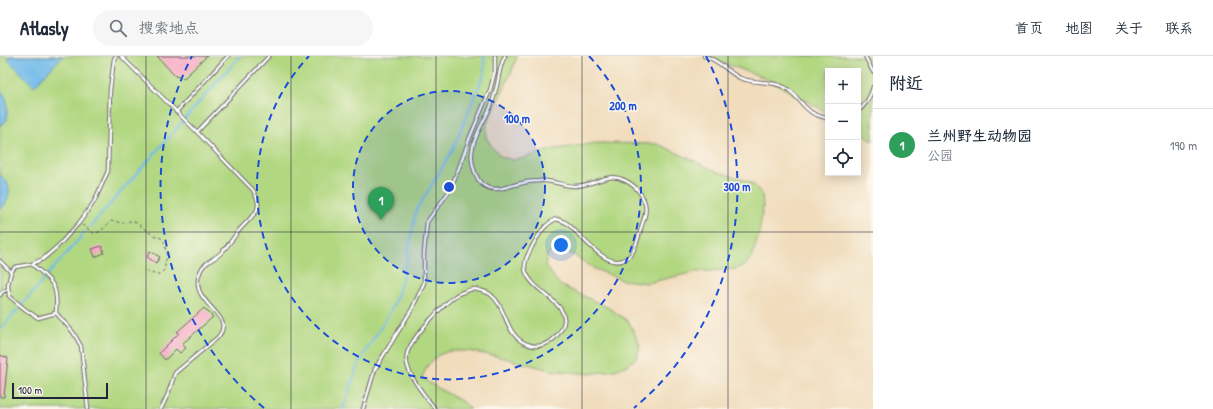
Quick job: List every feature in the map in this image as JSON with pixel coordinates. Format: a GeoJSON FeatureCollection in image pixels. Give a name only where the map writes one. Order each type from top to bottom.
{"type":"FeatureCollection","features":[{"type":"Feature","properties":{"kind":"lane"},"geometry":{"type":"LineString","coordinates":[[56,313],[38,318],[9,296],[8,284],[11,272],[16,267],[32,264],[43,259],[58,246],[79,223],[94,202],[108,171],[110,90],[114,59],[116,56]]}},
{"type":"Feature","properties":{"kind":"lane"},"geometry":{"type":"LineString","coordinates":[[121,56],[253,190],[258,200],[257,210],[222,253],[203,267],[198,280],[199,294],[220,316],[222,329],[217,338],[175,373],[161,409]]}},
{"type":"Feature","properties":{"kind":"lane"},"geometry":{"type":"LineString","coordinates":[[176,112],[228,56]]}},
{"type":"Feature","properties":{"kind":"lane"},"geometry":{"type":"LineString","coordinates":[[197,132],[269,56]]}},
{"type":"Feature","properties":{"kind":"lane"},"geometry":{"type":"LineString","coordinates":[[363,409],[375,369],[412,309],[424,283],[426,222],[450,190],[490,90],[495,56]]}},
{"type":"Feature","properties":{"kind":"lane"},"geometry":{"type":"LineString","coordinates":[[435,409],[412,377],[407,354],[413,341],[456,295],[474,289],[490,294],[500,306],[506,322],[515,336],[522,342],[531,346],[540,346],[550,342],[558,335],[565,318],[560,308],[529,279],[525,267],[526,259],[542,231],[549,222],[556,219],[568,224],[604,258],[611,261],[618,261],[626,258],[632,253],[646,212],[644,200],[638,190],[629,182],[615,177],[606,178],[588,185],[566,186],[552,181],[541,180],[519,183],[509,187],[495,189],[488,189],[479,182],[472,165],[472,149],[494,99],[500,70],[505,56]]}},
{"type":"Feature","properties":{"kind":"lane"},"geometry":{"type":"LineString","coordinates":[[704,56],[713,58],[741,78],[756,83],[774,83],[786,88],[812,113],[825,118]]}},
{"type":"Feature","properties":{"kind":"lane"},"geometry":{"type":"LineString","coordinates":[[866,56],[873,72]]}},
{"type":"Feature","properties":{"kind":"lane"},"geometry":{"type":"LineString","coordinates":[[861,109],[873,88]]}},
{"type":"Feature","properties":{"kind":"lane"},"geometry":{"type":"LineString","coordinates":[[0,261],[11,272]]}},
{"type":"Feature","properties":{"kind":"lane"},"geometry":{"type":"LineString","coordinates":[[32,264],[52,282],[57,294],[56,313],[73,332],[81,346],[88,409]]}},
{"type":"Feature","properties":{"kind":"lane"},"geometry":{"type":"LineString","coordinates":[[0,295],[8,289]]}},
{"type":"Feature","properties":{"kind":"path"},"geometry":{"type":"LineString","coordinates":[[79,223],[95,234],[102,230],[111,221],[123,223],[130,221],[135,222],[153,235],[161,238],[164,241],[168,257],[165,262],[165,268],[160,274],[156,275],[143,269]]}},
{"type":"Feature","properties":{"kind":"green space"},"geometry":{"type":"Polygon","coordinates":[[[0,56],[517,56],[511,73],[487,124],[486,137],[500,156],[512,160],[550,150],[596,143],[658,144],[718,172],[753,184],[762,194],[763,206],[759,234],[752,256],[745,266],[734,269],[695,272],[647,283],[622,280],[595,269],[572,254],[561,250],[548,253],[545,265],[560,285],[609,308],[629,322],[640,345],[637,357],[628,365],[615,370],[590,374],[550,370],[496,356],[468,351],[450,351],[438,355],[428,365],[422,377],[434,386],[460,400],[471,409],[0,409],[0,56]]]}},
{"type":"Feature","properties":{"kind":"green space"},"geometry":{"type":"Polygon","coordinates":[[[705,56],[873,56],[873,141],[861,132],[861,68],[825,68],[825,111],[765,78],[705,56]]]}},
{"type":"Feature","properties":{"kind":"water"},"geometry":{"type":"Polygon","coordinates":[[[10,56],[63,56],[34,86],[7,59],[10,56]]]}},
{"type":"Feature","properties":{"kind":"water"},"geometry":{"type":"Polygon","coordinates":[[[0,90],[5,96],[7,104],[7,120],[0,126],[0,90]]]}},
{"type":"Feature","properties":{"kind":"water"},"geometry":{"type":"Polygon","coordinates":[[[0,174],[6,181],[9,188],[9,195],[5,205],[0,210],[0,174]]]}},
{"type":"Feature","properties":{"kind":"building"},"geometry":{"type":"Polygon","coordinates":[[[157,56],[207,56],[184,78],[175,76],[157,56]]]}},
{"type":"Feature","properties":{"kind":"building"},"geometry":{"type":"Polygon","coordinates":[[[102,246],[104,253],[95,257],[92,249],[102,246]]]}},
{"type":"Feature","properties":{"kind":"building"},"geometry":{"type":"Polygon","coordinates":[[[150,251],[160,257],[156,263],[147,257],[150,251]]]}},
{"type":"Feature","properties":{"kind":"building"},"geometry":{"type":"Polygon","coordinates":[[[204,308],[213,317],[182,344],[186,348],[180,353],[176,349],[165,360],[159,353],[179,333],[177,332],[204,308]]]}},
{"type":"Feature","properties":{"kind":"building"},"geometry":{"type":"Polygon","coordinates":[[[0,355],[8,358],[4,397],[0,397],[0,355]]]}},
{"type":"Feature","properties":{"kind":"waterway"},"geometry":{"type":"LineString","coordinates":[[90,227],[240,56]]}},
{"type":"Feature","properties":{"kind":"waterway"},"geometry":{"type":"LineString","coordinates":[[343,409],[359,362],[389,314],[398,294],[407,259],[416,211],[452,151],[484,74],[484,56]]}},
{"type":"Feature","properties":{"kind":"waterway"},"geometry":{"type":"LineString","coordinates":[[0,330],[85,232]]}},
{"type":"Feature","properties":{"kind":"place","name":"兰州野生动物园"},"geometry":{"type":"Point","coordinates":[381,220]}}]}
